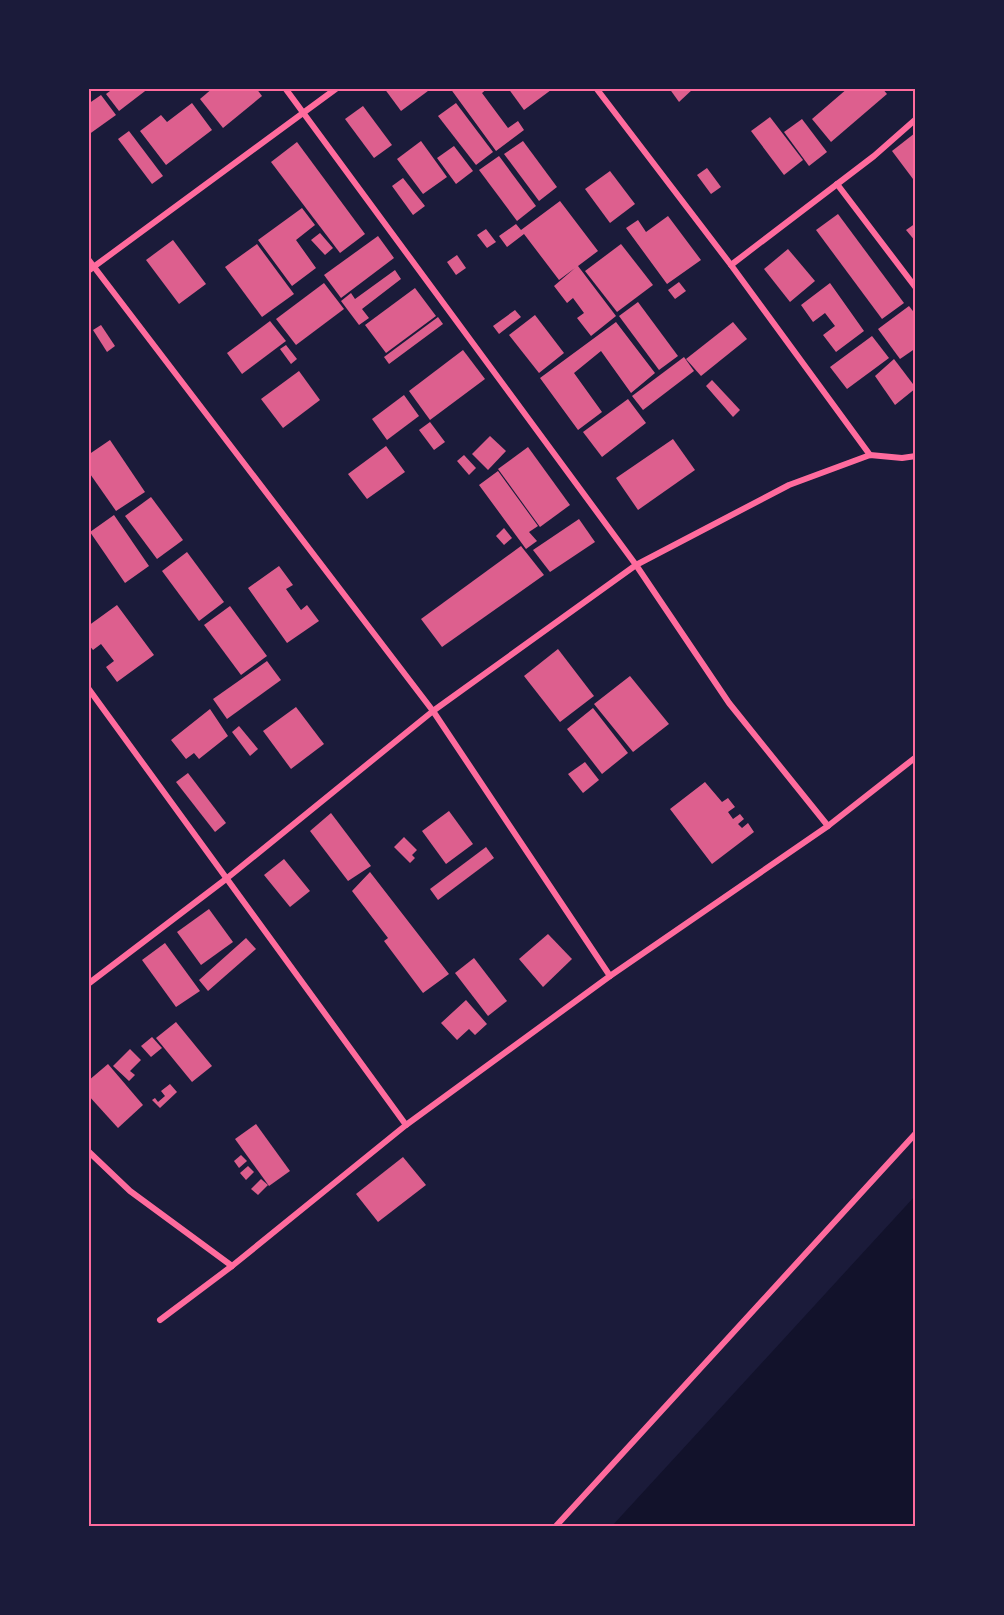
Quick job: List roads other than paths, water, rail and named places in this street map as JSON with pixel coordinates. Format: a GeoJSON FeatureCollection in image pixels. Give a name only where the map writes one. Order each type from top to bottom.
{"type":"FeatureCollection","features":[{"type":"Feature","properties":{"kind":"street"},"geometry":{"type":"LineString","coordinates":[[285,88],[636,565],[729,703],[828,826]]}},
{"type":"Feature","properties":{"kind":"street"},"geometry":{"type":"LineString","coordinates":[[91,269],[337,88]]}},
{"type":"Feature","properties":{"kind":"street"},"geometry":{"type":"LineString","coordinates":[[596,88],[870,455]]}},
{"type":"Feature","properties":{"kind":"street"},"geometry":{"type":"LineString","coordinates":[[731,266],[837,184],[915,119]]}},
{"type":"Feature","properties":{"kind":"street"},"geometry":{"type":"LineString","coordinates":[[837,184],[915,288]]}},
{"type":"Feature","properties":{"kind":"street"},"geometry":{"type":"LineString","coordinates":[[88,259],[91,269],[433,711],[610,976]]}},
{"type":"Feature","properties":{"kind":"street"},"geometry":{"type":"LineString","coordinates":[[88,984],[226,879],[433,711],[636,565],[789,484],[870,455],[902,458],[915,456]]}},
{"type":"Feature","properties":{"kind":"street"},"geometry":{"type":"LineString","coordinates":[[88,688],[406,1125]]}},
{"type":"Feature","properties":{"kind":"street"},"geometry":{"type":"LineString","coordinates":[[160,1320],[232,1266],[406,1125],[610,976],[828,826],[915,757]]}},
{"type":"Feature","properties":{"kind":"street"},"geometry":{"type":"LineString","coordinates":[[556,1527],[915,1133]]}},
{"type":"Feature","properties":{"kind":"street"},"geometry":{"type":"LineString","coordinates":[[88,1150],[130,1191],[232,1266]]}}]}
